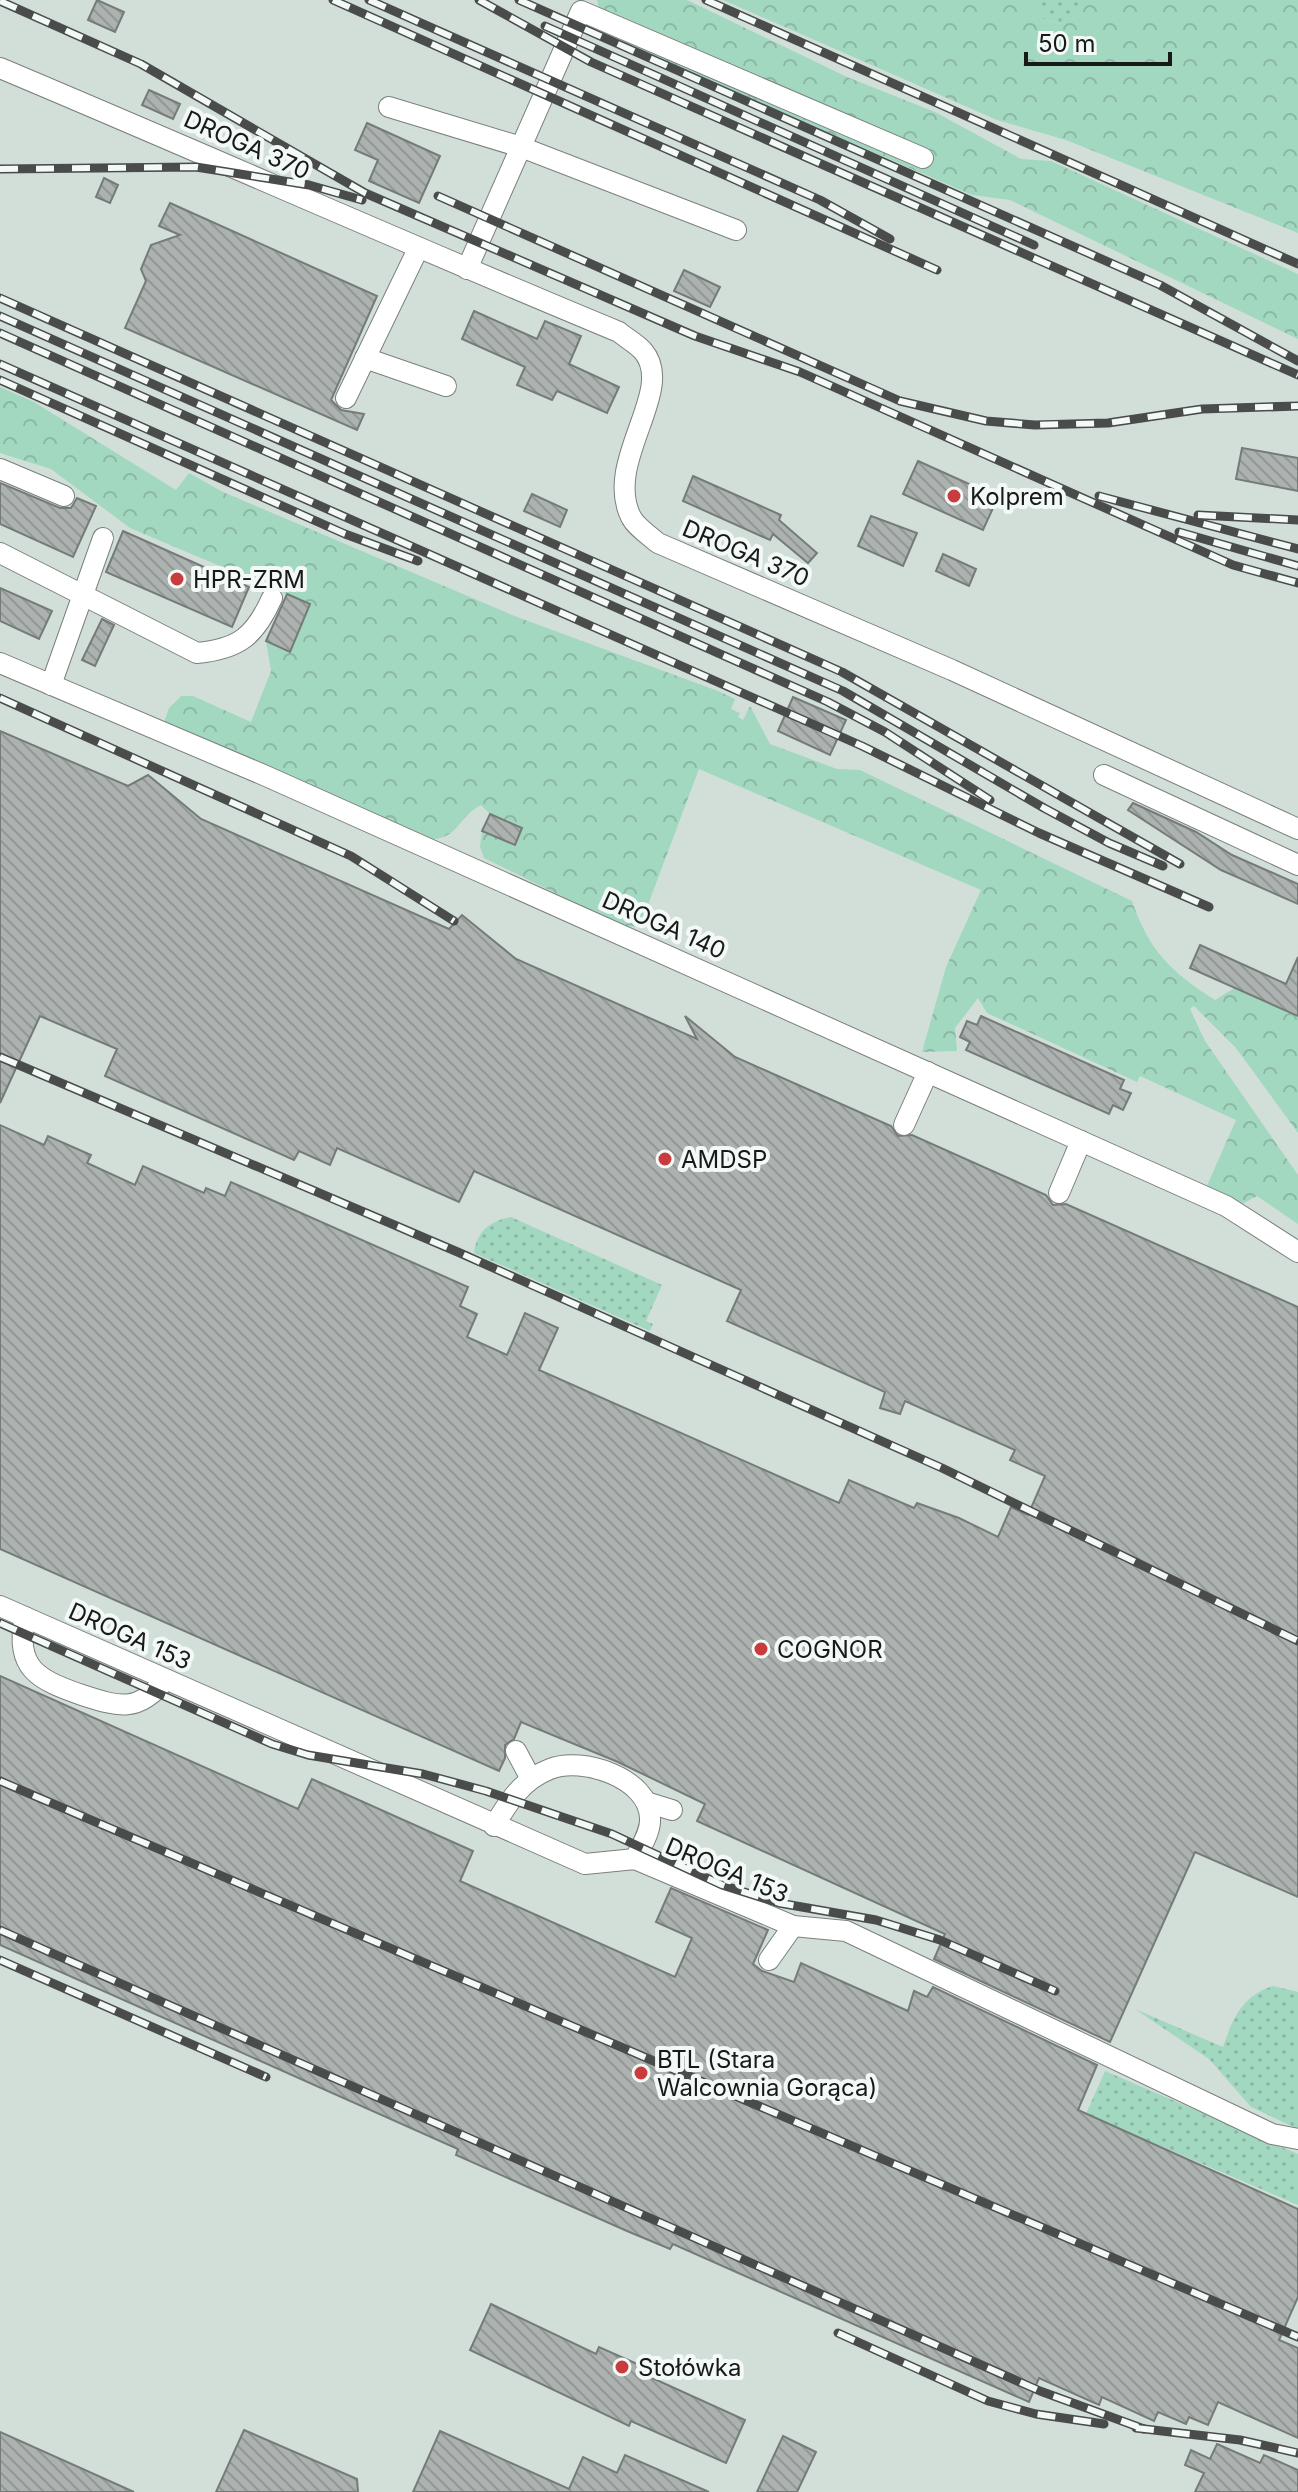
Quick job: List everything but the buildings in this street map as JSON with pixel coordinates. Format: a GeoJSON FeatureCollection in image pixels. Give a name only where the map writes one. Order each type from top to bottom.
{"type":"FeatureCollection","features":[{"type":"Feature","properties":{"kind":"lane"},"geometry":{"type":"LineString","coordinates":[[467,269],[581,11],[923,158]]}},
{"type":"Feature","properties":{"kind":"lane","name":"DROGA 370"},"geometry":{"type":"LineString","coordinates":[[0,68],[253,174],[418,249],[619,332],[645,352],[653,372],[650,399],[627,458],[622,490],[632,520],[658,543],[952,670],[1298,829]]}},
{"type":"Feature","properties":{"kind":"lane"},"geometry":{"type":"LineString","coordinates":[[389,107],[521,147],[736,230]]}},
{"type":"Feature","properties":{"kind":"lane"},"geometry":{"type":"LineString","coordinates":[[346,398],[418,249]]}},
{"type":"Feature","properties":{"kind":"lane"},"geometry":{"type":"LineString","coordinates":[[365,358],[446,386]]}},
{"type":"Feature","properties":{"kind":"lane"},"geometry":{"type":"LineString","coordinates":[[0,469],[64,496]]}},
{"type":"Feature","properties":{"kind":"lane"},"geometry":{"type":"LineString","coordinates":[[51,685],[103,538]]}},
{"type":"Feature","properties":{"kind":"lane"},"geometry":{"type":"LineString","coordinates":[[0,553],[197,653],[223,650],[244,639],[261,622],[272,598]]}},
{"type":"Feature","properties":{"kind":"lane","name":"DROGA 140"},"geometry":{"type":"LineString","coordinates":[[0,663],[266,776],[1226,1206],[1298,1252]]}},
{"type":"Feature","properties":{"kind":"lane"},"geometry":{"type":"LineString","coordinates":[[1104,775],[1298,865]]}},
{"type":"Feature","properties":{"kind":"lane"},"geometry":{"type":"LineString","coordinates":[[904,1125],[928,1072]]}},
{"type":"Feature","properties":{"kind":"lane"},"geometry":{"type":"LineString","coordinates":[[1059,1193],[1081,1141]]}},
{"type":"Feature","properties":{"kind":"lane","name":"DROGA 153"},"geometry":{"type":"LineString","coordinates":[[0,1606],[585,1864],[635,1859],[793,1926],[846,1931],[1272,2134],[1298,2139]]}},
{"type":"Feature","properties":{"kind":"lane"},"geometry":{"type":"LineString","coordinates":[[25,1617],[22,1652],[31,1669],[45,1682],[124,1706],[153,1695],[165,1680]]}},
{"type":"Feature","properties":{"kind":"lane"},"geometry":{"type":"LineString","coordinates":[[516,1751],[531,1779]]}},
{"type":"Feature","properties":{"kind":"lane"},"geometry":{"type":"LineString","coordinates":[[494,1826],[513,1795],[531,1779],[552,1768],[578,1765],[623,1779],[646,1802],[672,1810]]}},
{"type":"Feature","properties":{"kind":"lane"},"geometry":{"type":"LineString","coordinates":[[635,1859],[649,1829],[650,1815],[646,1802]]}},
{"type":"Feature","properties":{"kind":"lane"},"geometry":{"type":"LineString","coordinates":[[769,1960],[793,1926]]}},
{"type":"Feature","properties":{"kind":"shaded area"},"geometry":{"type":"Polygon","coordinates":[[[0,0],[1298,0],[1298,2492],[0,2492],[0,0]]]}},
{"type":"Feature","properties":{"kind":"green space"},"geometry":{"type":"Polygon","coordinates":[[[597,0],[687,0],[847,77],[935,112],[1021,159],[1051,161],[1298,274],[1298,339],[1010,200],[972,195],[628,45],[602,22],[597,0]]]}},
{"type":"Feature","properties":{"kind":"green space"},"geometry":{"type":"Polygon","coordinates":[[[723,0],[1029,0],[1043,19],[1061,24],[1085,0],[1298,0],[1298,233],[1066,140],[997,120],[723,0]]]}},
{"type":"Feature","properties":{"kind":"green space"},"geometry":{"type":"Polygon","coordinates":[[[1029,0],[1085,1],[1062,24],[1043,19],[1029,0]]]}},
{"type":"Feature","properties":{"kind":"green space"},"geometry":{"type":"Polygon","coordinates":[[[0,387],[34,402],[176,490],[189,473],[223,492],[517,617],[718,691],[735,699],[731,709],[740,713],[738,717],[743,720],[750,706],[770,744],[837,769],[860,770],[1132,901],[1146,934],[1163,959],[1215,1000],[1236,987],[1246,964],[1298,1016],[1298,1133],[1236,1048],[1194,1006],[1190,1009],[1205,1041],[1298,1175],[1298,1224],[1257,1196],[1240,1205],[1206,1188],[1236,1120],[1140,1076],[1137,1082],[987,1013],[978,998],[955,1028],[957,1051],[922,1052],[946,967],[981,890],[699,769],[640,926],[624,927],[484,858],[480,847],[482,831],[514,845],[522,828],[490,814],[481,805],[445,836],[425,840],[299,779],[164,722],[169,708],[181,696],[193,696],[251,722],[271,671],[266,641],[290,651],[310,604],[130,528],[51,469],[0,453],[0,387]]]}},
{"type":"Feature","properties":{"kind":"green space"},"geometry":{"type":"Polygon","coordinates":[[[511,1217],[662,1285],[646,1321],[653,1324],[650,1331],[474,1253],[478,1239],[486,1228],[511,1217]]]}},
{"type":"Feature","properties":{"kind":"green space"},"geometry":{"type":"Polygon","coordinates":[[[1273,1986],[1298,1992],[1298,2129],[1251,2107],[1209,2059],[1135,2009],[1223,2047],[1240,2009],[1262,1990],[1273,1986]]]}},
{"type":"Feature","properties":{"kind":"green space"},"geometry":{"type":"Polygon","coordinates":[[[1105,2071],[1298,2154],[1298,2205],[1086,2114],[1105,2071]]]}},
{"type":"Feature","properties":{"kind":"railway"},"geometry":{"type":"LineString","coordinates":[[333,0],[937,270]]}},
{"type":"Feature","properties":{"kind":"railway"},"geometry":{"type":"LineString","coordinates":[[369,0],[820,200],[890,239]]}},
{"type":"Feature","properties":{"kind":"railway"},"geometry":{"type":"LineString","coordinates":[[479,0],[591,62],[1298,375]]}},
{"type":"Feature","properties":{"kind":"railway"},"geometry":{"type":"LineString","coordinates":[[519,0],[1160,285],[1298,361]]}},
{"type":"Feature","properties":{"kind":"railway"},"geometry":{"type":"LineString","coordinates":[[706,0],[1298,264]]}},
{"type":"Feature","properties":{"kind":"railway"},"geometry":{"type":"LineString","coordinates":[[0,1],[141,64],[365,193],[695,336],[800,372],[1233,565],[1298,583]]}},
{"type":"Feature","properties":{"kind":"railway"},"geometry":{"type":"LineString","coordinates":[[545,26],[1034,245]]}},
{"type":"Feature","properties":{"kind":"railway"},"geometry":{"type":"LineString","coordinates":[[0,169],[196,167],[309,185],[362,200]]}},
{"type":"Feature","properties":{"kind":"railway"},"geometry":{"type":"LineString","coordinates":[[438,196],[900,401],[986,421],[1035,425],[1108,423],[1202,409],[1298,406]]}},
{"type":"Feature","properties":{"kind":"railway"},"geometry":{"type":"LineString","coordinates":[[0,298],[842,672],[1180,864]]}},
{"type":"Feature","properties":{"kind":"railway"},"geometry":{"type":"LineString","coordinates":[[0,316],[843,691],[1044,808],[1109,843],[1163,866]]}},
{"type":"Feature","properties":{"kind":"railway"},"geometry":{"type":"LineString","coordinates":[[0,333],[828,702],[885,732],[990,800]]}},
{"type":"Feature","properties":{"kind":"railway"},"geometry":{"type":"LineString","coordinates":[[0,364],[862,746],[1039,833],[1209,907]]}},
{"type":"Feature","properties":{"kind":"railway"},"geometry":{"type":"LineString","coordinates":[[0,380],[345,534],[418,561]]}},
{"type":"Feature","properties":{"kind":"railway"},"geometry":{"type":"LineString","coordinates":[[1099,496],[1298,549]]}},
{"type":"Feature","properties":{"kind":"railway"},"geometry":{"type":"LineString","coordinates":[[1198,515],[1298,520]]}},
{"type":"Feature","properties":{"kind":"railway"},"geometry":{"type":"LineString","coordinates":[[1179,532],[1298,566]]}},
{"type":"Feature","properties":{"kind":"railway"},"geometry":{"type":"LineString","coordinates":[[0,698],[351,856],[454,921]]}},
{"type":"Feature","properties":{"kind":"railway"},"geometry":{"type":"LineString","coordinates":[[0,1057],[460,1253],[942,1468],[1298,1641]]}},
{"type":"Feature","properties":{"kind":"railway"},"geometry":{"type":"LineString","coordinates":[[0,1623],[272,1744],[308,1755],[423,1774],[486,1791],[612,1834],[722,1885],[779,1903],[876,1920],[940,1940],[1055,1991]]}},
{"type":"Feature","properties":{"kind":"railway"},"geometry":{"type":"LineString","coordinates":[[0,1781],[1298,2337]]}},
{"type":"Feature","properties":{"kind":"railway"},"geometry":{"type":"LineString","coordinates":[[0,1930],[1040,2391],[1144,2429]]}},
{"type":"Feature","properties":{"kind":"railway"},"geometry":{"type":"LineString","coordinates":[[0,1960],[266,2077]]}},
{"type":"Feature","properties":{"kind":"railway"},"geometry":{"type":"LineString","coordinates":[[838,2333],[988,2401],[1036,2414],[1104,2424]]}},
{"type":"Feature","properties":{"kind":"railway"},"geometry":{"type":"LineString","coordinates":[[1136,2428],[1240,2440],[1298,2453]]}},
{"type":"Feature","properties":{"kind":"place","name":"Kolprem"},"geometry":{"type":"Point","coordinates":[954,496]}},
{"type":"Feature","properties":{"kind":"place","name":"HPR-ZRM"},"geometry":{"type":"Point","coordinates":[177,579]}},
{"type":"Feature","properties":{"kind":"place","name":"AMDSP"},"geometry":{"type":"Point","coordinates":[665,1159]}},
{"type":"Feature","properties":{"kind":"place","name":"COGNOR"},"geometry":{"type":"Point","coordinates":[761,1649]}},
{"type":"Feature","properties":{"kind":"place","name":"BTL (Stara Walcownia Gorąca)"},"geometry":{"type":"Point","coordinates":[641,2073]}},
{"type":"Feature","properties":{"kind":"place","name":"Stołówka"},"geometry":{"type":"Point","coordinates":[622,2367]}}]}
